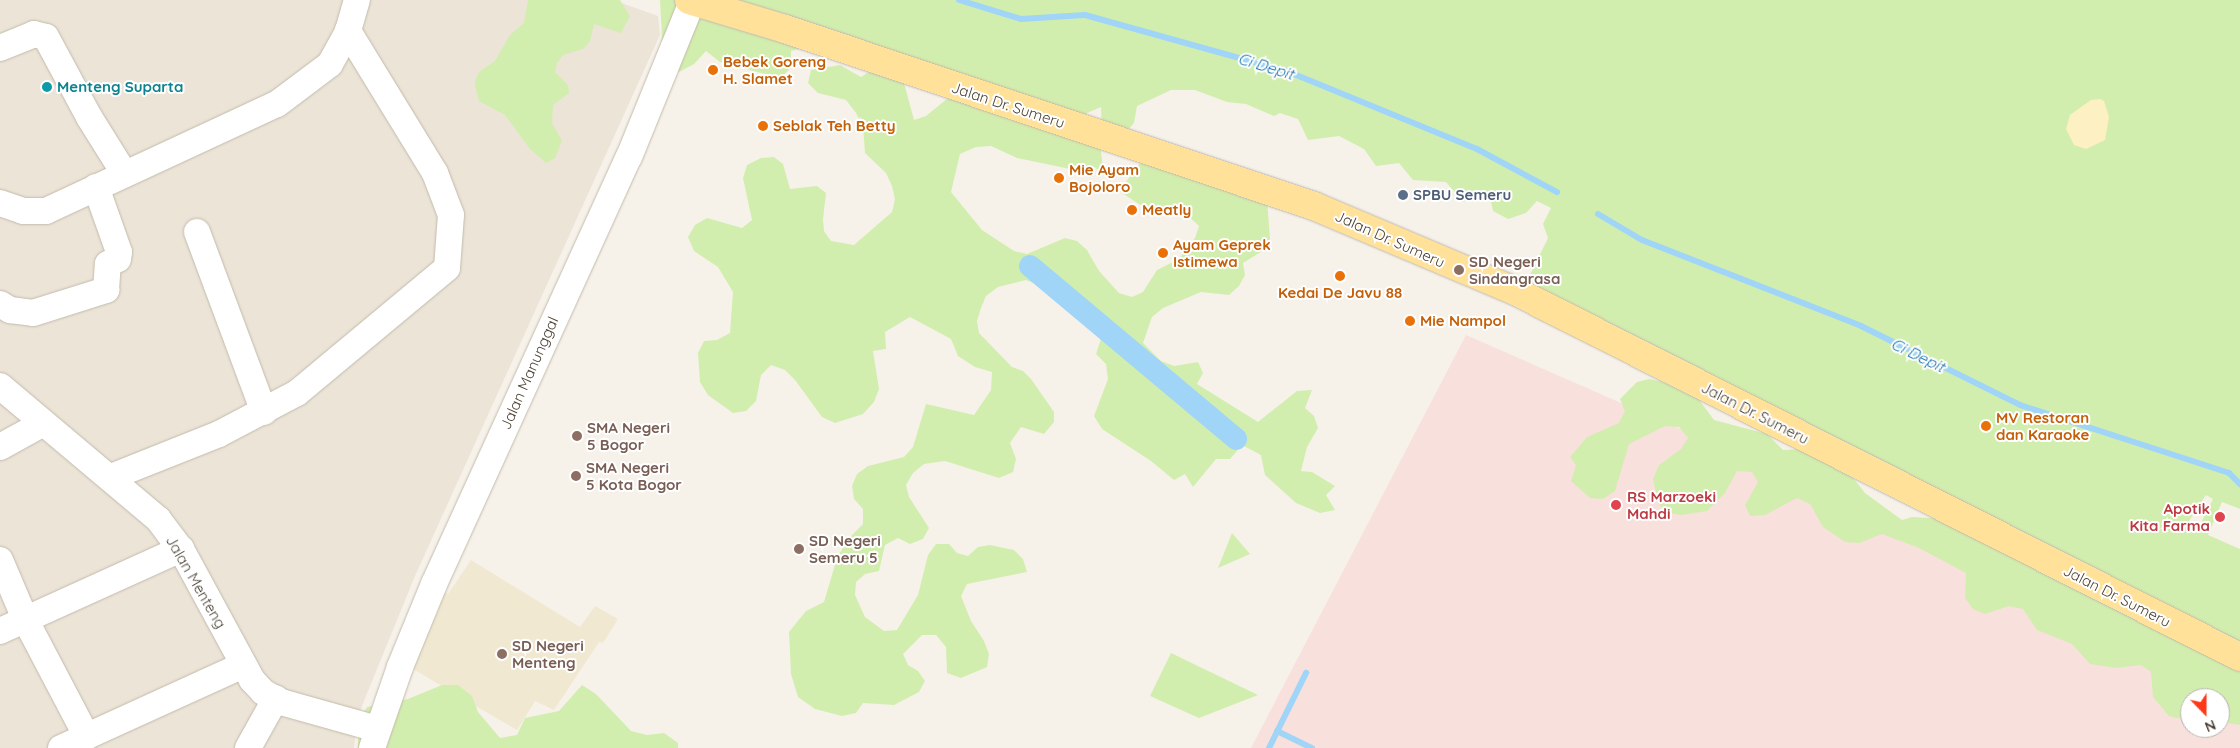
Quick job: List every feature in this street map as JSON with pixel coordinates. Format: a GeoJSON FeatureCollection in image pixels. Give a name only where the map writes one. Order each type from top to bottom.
{"type":"FeatureCollection","features":[{"type":"Feature","properties":{"kind":"main road","name":"Jalan Dr. Sumeru"},"geometry":{"type":"LineString","coordinates":[[691,1],[785,28],[1314,206],[1515,291],[2240,657]]}},
{"type":"Feature","properties":{"kind":"street"},"geometry":{"type":"LineString","coordinates":[[0,203],[23,212],[46,211],[124,173],[276,104],[330,64],[348,31],[357,0]]}},
{"type":"Feature","properties":{"kind":"street","name":"Jalan Manunggal"},"geometry":{"type":"LineString","coordinates":[[375,738],[434,584],[629,157],[691,1]]}},
{"type":"Feature","properties":{"kind":"street"},"geometry":{"type":"LineString","coordinates":[[111,478],[219,434],[264,412],[310,382],[447,268],[451,215],[435,173],[348,31]]}},
{"type":"Feature","properties":{"kind":"street"},"geometry":{"type":"LineString","coordinates":[[0,48],[34,34],[46,37],[89,117],[124,173]]}},
{"type":"Feature","properties":{"kind":"street"},"geometry":{"type":"LineString","coordinates":[[0,304],[10,310],[33,313],[106,290],[108,264],[118,258],[120,252],[96,187]]}},
{"type":"Feature","properties":{"kind":"street"},"geometry":{"type":"LineString","coordinates":[[198,232],[264,412]]}},
{"type":"Feature","properties":{"kind":"street","name":"Jalan Menteng"},"geometry":{"type":"LineString","coordinates":[[0,386],[42,424],[111,478],[158,519],[180,549],[243,665],[263,692],[375,738]]}},
{"type":"Feature","properties":{"kind":"street"},"geometry":{"type":"LineString","coordinates":[[0,447],[42,424]]}},
{"type":"Feature","properties":{"kind":"street"},"geometry":{"type":"LineString","coordinates":[[0,632],[180,549]]}},
{"type":"Feature","properties":{"kind":"street"},"geometry":{"type":"LineString","coordinates":[[0,560],[25,619],[87,737]]}},
{"type":"Feature","properties":{"kind":"street"},"geometry":{"type":"LineString","coordinates":[[61,748],[243,665]]}},
{"type":"Feature","properties":{"kind":"street"},"geometry":{"type":"LineString","coordinates":[[248,748],[276,698]]}},
{"type":"Feature","properties":{"kind":"shaded area"},"geometry":{"type":"Polygon","coordinates":[[[0,0],[613,0],[658,16],[660,35],[415,576],[357,718],[354,748],[0,748],[0,0]]]}},
{"type":"Feature","properties":{"kind":"shaded area","name":"RS Marzoeki Mahdi"},"geometry":{"type":"Polygon","coordinates":[[[1466,335],[2240,674],[2240,748],[1251,748],[1466,335]]]}},
{"type":"Feature","properties":{"kind":"shaded area","name":"SD Negeri Menteng"},"geometry":{"type":"Polygon","coordinates":[[[471,560],[580,627],[595,606],[618,619],[603,643],[599,642],[554,710],[535,701],[517,730],[406,665],[439,610],[430,604],[440,589],[448,594],[471,560]]]}},
{"type":"Feature","properties":{"kind":"green space"},"geometry":{"type":"Polygon","coordinates":[[[528,0],[620,0],[630,16],[621,33],[594,24],[590,41],[583,49],[563,55],[557,63],[555,72],[568,85],[569,93],[553,105],[552,123],[562,141],[555,158],[546,163],[530,149],[505,115],[479,101],[475,81],[479,72],[495,61],[510,35],[524,23],[528,0]]]}},
{"type":"Feature","properties":{"kind":"green space"},"geometry":{"type":"Polygon","coordinates":[[[660,0],[2240,0],[2240,509],[2222,502],[2208,535],[2240,549],[2240,725],[2230,724],[2230,688],[2180,688],[2180,719],[2169,716],[2153,697],[2151,672],[2141,665],[2116,668],[2090,664],[2072,644],[2037,630],[2023,609],[2009,606],[1985,614],[1973,609],[1965,598],[1966,573],[1919,548],[1882,534],[1859,543],[1845,542],[1823,527],[1810,504],[1797,498],[1765,515],[1750,516],[1745,505],[1758,482],[1752,472],[1737,471],[1725,493],[1707,511],[1681,515],[1668,513],[1658,503],[1653,479],[1659,465],[1681,449],[1688,438],[1679,427],[1665,426],[1629,444],[1615,491],[1603,499],[1590,498],[1571,481],[1576,465],[1570,457],[1587,437],[1619,423],[1625,411],[1620,399],[1637,382],[1649,379],[1673,384],[1694,393],[1714,420],[1767,434],[1783,450],[1805,449],[1850,474],[1865,493],[1902,520],[1912,517],[1946,519],[2040,549],[2024,533],[1529,296],[1527,281],[1548,238],[1543,224],[1551,208],[1537,201],[1526,213],[1508,219],[1493,211],[1490,198],[1481,192],[1463,202],[1446,182],[1413,180],[1399,163],[1376,166],[1364,149],[1339,136],[1308,140],[1298,119],[1280,113],[1274,116],[1246,104],[1227,102],[1195,90],[1171,90],[1137,106],[1134,123],[1120,138],[1102,131],[1101,107],[1087,113],[1082,123],[1100,143],[1103,169],[1075,170],[1017,158],[991,146],[976,147],[960,154],[951,192],[982,230],[1014,251],[1027,254],[1065,238],[1077,241],[1087,250],[1099,271],[1119,293],[1132,297],[1143,292],[1157,270],[1179,259],[1195,238],[1199,226],[1188,216],[1145,208],[1119,191],[1144,158],[1267,199],[1270,239],[1264,250],[1243,263],[1245,275],[1239,286],[1229,295],[1201,292],[1163,308],[1152,317],[1143,343],[1161,361],[1174,366],[1198,362],[1203,373],[1197,384],[1258,422],[1297,391],[1312,390],[1305,408],[1314,416],[1318,428],[1307,447],[1301,471],[1312,472],[1335,486],[1326,495],[1335,510],[1320,513],[1296,503],[1265,475],[1261,455],[1242,445],[1230,459],[1216,459],[1193,487],[1185,474],[1174,480],[1151,461],[1102,429],[1094,416],[1108,379],[1106,364],[1096,354],[1102,336],[1075,318],[1065,305],[1041,286],[1026,280],[998,287],[986,296],[981,308],[977,321],[979,333],[1012,367],[1023,371],[1031,379],[1054,412],[1054,422],[1044,434],[1021,427],[1010,443],[1016,459],[1013,472],[999,478],[945,461],[924,464],[913,473],[906,485],[909,497],[929,528],[923,539],[910,544],[898,538],[885,545],[879,571],[865,574],[856,582],[855,595],[865,617],[884,631],[897,630],[918,595],[928,555],[936,544],[949,544],[957,553],[968,556],[978,547],[990,545],[1014,550],[1023,559],[1027,572],[967,584],[961,596],[971,621],[984,641],[989,654],[987,667],[961,678],[947,673],[946,647],[936,635],[922,635],[903,654],[908,665],[918,671],[925,681],[919,692],[894,705],[863,703],[856,713],[842,716],[815,709],[798,697],[791,674],[789,632],[806,611],[824,602],[837,558],[848,539],[863,524],[863,509],[854,499],[852,486],[857,474],[868,466],[904,457],[913,447],[926,404],[974,415],[991,390],[992,372],[975,367],[958,356],[951,339],[910,317],[885,332],[886,349],[873,351],[879,389],[874,402],[863,414],[835,423],[822,417],[795,380],[785,370],[771,365],[761,375],[756,401],[746,411],[733,413],[708,395],[700,382],[698,353],[704,341],[717,340],[730,333],[733,292],[718,267],[694,251],[688,237],[695,225],[707,218],[742,228],[752,220],[743,178],[747,165],[761,158],[774,157],[783,164],[790,189],[817,186],[826,193],[823,219],[824,231],[831,241],[854,245],[892,212],[895,199],[892,186],[886,173],[865,153],[863,126],[856,113],[846,100],[818,93],[808,83],[811,70],[840,65],[861,77],[872,70],[904,83],[914,120],[926,116],[953,94],[806,47],[791,51],[791,68],[780,78],[720,62],[706,51],[694,64],[679,72],[663,56],[660,0]],[[2206,495],[2185,527],[2196,533],[2213,499],[2206,495]]]}},
{"type":"Feature","properties":{"kind":"green space"},"geometry":{"type":"Polygon","coordinates":[[[1232,533],[1250,554],[1218,568],[1232,533]]]}},
{"type":"Feature","properties":{"kind":"green space"},"geometry":{"type":"Polygon","coordinates":[[[1171,653],[1258,695],[1199,718],[1150,696],[1171,653]]]}},
{"type":"Feature","properties":{"kind":"green space"},"geometry":{"type":"Polygon","coordinates":[[[442,685],[458,685],[472,696],[478,712],[500,738],[517,735],[525,718],[559,711],[582,685],[596,694],[631,731],[647,735],[664,733],[678,743],[678,748],[358,748],[358,723],[367,707],[408,699],[442,685]]]}},
{"type":"Feature","properties":{"kind":"sand"},"geometry":{"type":"Polygon","coordinates":[[[2100,99],[2104,101],[2109,117],[2105,140],[2086,149],[2074,145],[2066,129],[2070,115],[2091,100],[2100,99]]]}},
{"type":"Feature","properties":{"kind":"waterway","name":"Ci Depit"},"geometry":{"type":"LineString","coordinates":[[959,0],[1021,19],[1085,15],[1289,72],[1477,149],[1557,192]]}},
{"type":"Feature","properties":{"kind":"waterway","name":"Ci Depit"},"geometry":{"type":"LineString","coordinates":[[1598,214],[1642,240],[1861,326],[2020,405],[2229,473],[2240,484]]}},
{"type":"Feature","properties":{"kind":"waterway"},"geometry":{"type":"LineString","coordinates":[[1030,266],[1236,439]]}},
{"type":"Feature","properties":{"kind":"waterway"},"geometry":{"type":"LineString","coordinates":[[1269,748],[1306,673]]}},
{"type":"Feature","properties":{"kind":"waterway"},"geometry":{"type":"LineString","coordinates":[[1277,731],[1312,748]]}},
{"type":"Feature","properties":{"kind":"place","name":"Bebek Goreng H. Slamet"},"geometry":{"type":"Point","coordinates":[713,70]}},
{"type":"Feature","properties":{"kind":"place","name":"Menteng Suparta"},"geometry":{"type":"Point","coordinates":[47,87]}},
{"type":"Feature","properties":{"kind":"place","name":"Seblak Teh Betty"},"geometry":{"type":"Point","coordinates":[763,126]}},
{"type":"Feature","properties":{"kind":"place","name":"Mie Ayam Bojoloro"},"geometry":{"type":"Point","coordinates":[1059,178]}},
{"type":"Feature","properties":{"kind":"place","name":"SPBU Semeru"},"geometry":{"type":"Point","coordinates":[1403,195]}},
{"type":"Feature","properties":{"kind":"place","name":"Meatly"},"geometry":{"type":"Point","coordinates":[1132,210]}},
{"type":"Feature","properties":{"kind":"place","name":"Ayam Geprek Istimewa"},"geometry":{"type":"Point","coordinates":[1163,253]}},
{"type":"Feature","properties":{"kind":"place","name":"SD Negeri Sindangrasa"},"geometry":{"type":"Point","coordinates":[1459,270]}},
{"type":"Feature","properties":{"kind":"place","name":"Kedai De Javu 88"},"geometry":{"type":"Point","coordinates":[1340,276]}},
{"type":"Feature","properties":{"kind":"place","name":"Mie Nampol"},"geometry":{"type":"Point","coordinates":[1410,321]}},
{"type":"Feature","properties":{"kind":"place","name":"MV Restoran dan Karaoke"},"geometry":{"type":"Point","coordinates":[1986,426]}},
{"type":"Feature","properties":{"kind":"place","name":"SMA Negeri 5 Bogor"},"geometry":{"type":"Point","coordinates":[577,436]}},
{"type":"Feature","properties":{"kind":"place","name":"SMA Negeri 5 Kota Bogor"},"geometry":{"type":"Point","coordinates":[576,476]}},
{"type":"Feature","properties":{"kind":"place","name":"RS Marzoeki Mahdi"},"geometry":{"type":"Point","coordinates":[1616,505]}},
{"type":"Feature","properties":{"kind":"place","name":"Apotik Kita Farma"},"geometry":{"type":"Point","coordinates":[2220,517]}},
{"type":"Feature","properties":{"kind":"place","name":"SD Negeri Semeru 5"},"geometry":{"type":"Point","coordinates":[799,549]}},
{"type":"Feature","properties":{"kind":"place","name":"SD Negeri Menteng"},"geometry":{"type":"Point","coordinates":[502,654]}}]}
